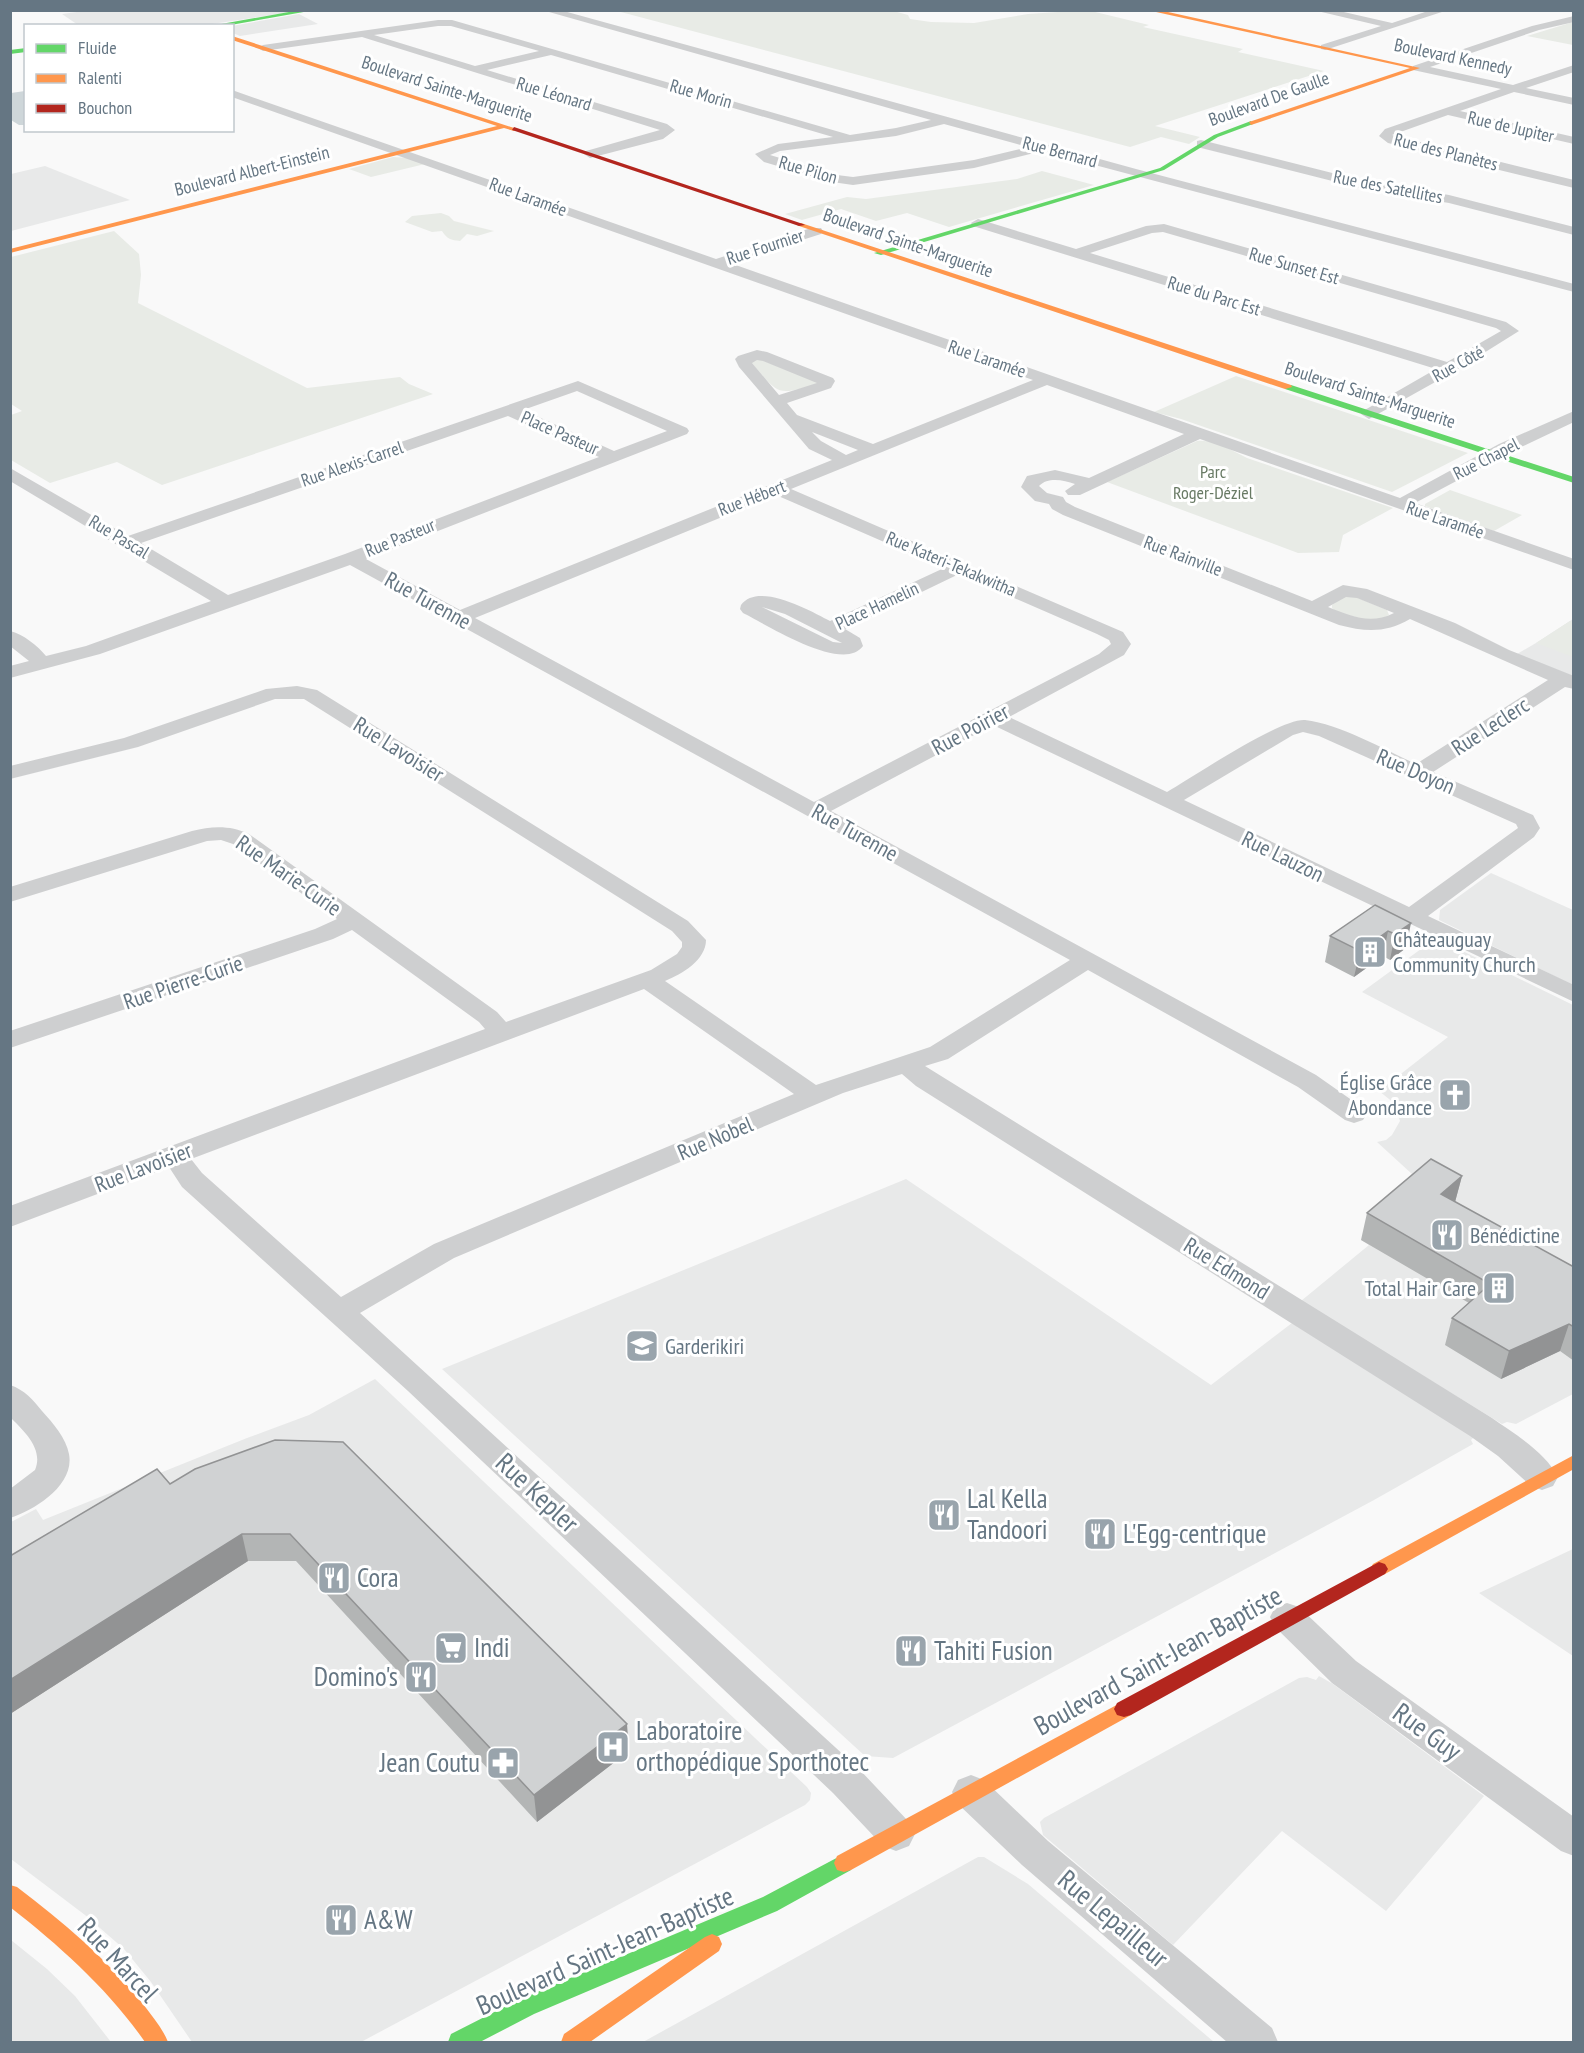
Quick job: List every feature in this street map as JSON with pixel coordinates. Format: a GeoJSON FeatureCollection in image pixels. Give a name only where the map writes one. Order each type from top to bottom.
{"type":"FeatureCollection","features":[{"type":"Feature","properties":{"kind":"main road"},"geometry":{"type":"LineString","coordinates":[[225,24],[314,10]]}},
{"type":"Feature","properties":{"kind":"main road","name":"Boulevard Kennedy"},"geometry":{"type":"LineString","coordinates":[[1149,10],[1325,47]]}},
{"type":"Feature","properties":{"kind":"main road","name":"Boulevard Kennedy"},"geometry":{"type":"LineString","coordinates":[[1165,10],[1417,68]]}},
{"type":"Feature","properties":{"kind":"main road","name":"Boulevard Sainte-Marguerite"},"geometry":{"type":"LineString","coordinates":[[234,39],[590,154],[878,253],[1574,480]]}},
{"type":"Feature","properties":{"kind":"main road","name":"Boulevard De Gaulle"},"geometry":{"type":"LineString","coordinates":[[878,253],[1171,166],[1201,144],[1302,105],[1417,68]]}},
{"type":"Feature","properties":{"kind":"main road","name":"Boulevard Albert-Einstein"},"geometry":{"type":"LineString","coordinates":[[10,251],[503,126]]}},
{"type":"Feature","properties":{"kind":"main road","name":"Boulevard Saint-Jean-Baptiste"},"geometry":{"type":"LineString","coordinates":[[572,2043],[770,1904],[1573,1461]]}},
{"type":"Feature","properties":{"kind":"main road","name":"Rue Marcel"},"geometry":{"type":"LineString","coordinates":[[10,1894],[75,1942],[93,1960],[131,2004],[157,2043]]}},
{"type":"Feature","properties":{"kind":"main road","name":"Boulevard Saint-Jean-Baptiste"},"geometry":{"type":"LineString","coordinates":[[459,2043],[526,2007],[770,1904]]}},
{"type":"Feature","properties":{"kind":"street","name":"Rue Bernard"},"geometry":{"type":"LineString","coordinates":[[547,10],[1144,175],[1574,288]]}},
{"type":"Feature","properties":{"kind":"street"},"geometry":{"type":"LineString","coordinates":[[1318,10],[1393,26]]}},
{"type":"Feature","properties":{"kind":"street"},"geometry":{"type":"LineString","coordinates":[[1325,47],[1443,10]]}},
{"type":"Feature","properties":{"kind":"street","name":"Boulevard De Gaulle"},"geometry":{"type":"LineString","coordinates":[[1417,68],[1536,28],[1574,19]]}},
{"type":"Feature","properties":{"kind":"street","name":"Rue Morin"},"geometry":{"type":"LineString","coordinates":[[263,48],[452,23],[849,138]]}},
{"type":"Feature","properties":{"kind":"street","name":"Rue Léonard"},"geometry":{"type":"LineString","coordinates":[[360,34],[669,130],[659,136],[590,154]]}},
{"type":"Feature","properties":{"kind":"street","name":"Rue Morin"},"geometry":{"type":"LineString","coordinates":[[475,69],[553,51]]}},
{"type":"Feature","properties":{"kind":"street","name":"Boulevard Kennedy"},"geometry":{"type":"LineString","coordinates":[[1417,68],[1574,102]]}},
{"type":"Feature","properties":{"kind":"street","name":"Rue des Planètes"},"geometry":{"type":"LineString","coordinates":[[1574,68],[1385,136],[1574,184]]}},
{"type":"Feature","properties":{"kind":"street","name":"Rue Laramée"},"geometry":{"type":"LineString","coordinates":[[234,94],[1574,565]]}},
{"type":"Feature","properties":{"kind":"street","name":"Rue de Jupiter"},"geometry":{"type":"LineString","coordinates":[[1448,112],[1574,141]]}},
{"type":"Feature","properties":{"kind":"street","name":"Rue Pilon"},"geometry":{"type":"LineString","coordinates":[[945,120],[905,130],[778,148],[761,154],[768,159],[848,181],[967,165],[1042,147]]}},
{"type":"Feature","properties":{"kind":"street","name":"Rue des Satellites"},"geometry":{"type":"LineString","coordinates":[[1201,144],[1372,186],[1449,199],[1574,231]]}},
{"type":"Feature","properties":{"kind":"street","name":"Rue du Parc Est"},"geometry":{"type":"LineString","coordinates":[[978,223],[1450,368]]}},
{"type":"Feature","properties":{"kind":"street","name":"Rue Sunset Est"},"geometry":{"type":"LineString","coordinates":[[1076,253],[1151,229],[1164,228],[1511,330]]}},
{"type":"Feature","properties":{"kind":"street","name":"Rue Fournier"},"geometry":{"type":"LineString","coordinates":[[714,264],[816,231]]}},
{"type":"Feature","properties":{"kind":"street","name":"Rue Côté"},"geometry":{"type":"LineString","coordinates":[[1370,414],[1508,336],[1511,330]]}},
{"type":"Feature","properties":{"kind":"street"},"geometry":{"type":"LineString","coordinates":[[776,400],[796,396],[825,385],[827,381],[766,357],[757,355],[743,359],[744,364],[776,400],[792,418],[819,448],[846,461]]}},
{"type":"Feature","properties":{"kind":"street","name":"Rue Hébert"},"geometry":{"type":"LineString","coordinates":[[459,616],[1046,380]]}},
{"type":"Feature","properties":{"kind":"street","name":"Rue Alexis-Carrel"},"geometry":{"type":"LineString","coordinates":[[127,542],[578,386]]}},
{"type":"Feature","properties":{"kind":"street","name":"Rue Pasteur"},"geometry":{"type":"LineString","coordinates":[[10,672],[104,646],[351,558],[681,431],[578,386]]}},
{"type":"Feature","properties":{"kind":"street","name":"Place Pasteur"},"geometry":{"type":"LineString","coordinates":[[509,410],[612,456]]}},
{"type":"Feature","properties":{"kind":"street","name":"Rue Chapel"},"geometry":{"type":"LineString","coordinates":[[1401,504],[1493,454],[1574,416]]}},
{"type":"Feature","properties":{"kind":"street"},"geometry":{"type":"LineString","coordinates":[[792,418],[873,450]]}},
{"type":"Feature","properties":{"kind":"street"},"geometry":{"type":"LineString","coordinates":[[1057,501],[1199,433]]}},
{"type":"Feature","properties":{"kind":"street","name":"Rue Pascal"},"geometry":{"type":"LineString","coordinates":[[10,473],[226,602]]}},
{"type":"Feature","properties":{"kind":"street","name":"Rue Rainville"},"geometry":{"type":"LineString","coordinates":[[1090,484],[1071,477],[1055,475],[1039,477],[1031,483],[1032,491],[1057,501],[1058,505],[1069,512],[1346,621],[1372,626],[1386,624],[1409,612]]}},
{"type":"Feature","properties":{"kind":"street","name":"Rue Kateri-Tekakwitha"},"geometry":{"type":"LineString","coordinates":[[777,489],[1104,630],[1116,636],[1120,644]]}},
{"type":"Feature","properties":{"kind":"street","name":"Rue Turenne"},"geometry":{"type":"LineString","coordinates":[[351,558],[1307,1081],[1354,1114]]}},
{"type":"Feature","properties":{"kind":"street","name":"Place Hamelin"},"geometry":{"type":"LineString","coordinates":[[829,629],[958,568]]}},
{"type":"Feature","properties":{"kind":"street"},"geometry":{"type":"LineString","coordinates":[[1314,607],[1337,593],[1348,591],[1458,631],[1502,654],[1568,681]]}},
{"type":"Feature","properties":{"kind":"street"},"geometry":{"type":"LineString","coordinates":[[10,637],[34,654],[42,665]]}},
{"type":"Feature","properties":{"kind":"street","name":"Rue Poirier"},"geometry":{"type":"LineString","coordinates":[[815,810],[1106,658],[1117,651],[1120,644]]}},
{"type":"Feature","properties":{"kind":"street","name":"Rue Leclerc"},"geometry":{"type":"LineString","coordinates":[[1418,772],[1568,681]]}},
{"type":"Feature","properties":{"kind":"street","name":"Rue Lavoisier"},"geometry":{"type":"LineString","coordinates":[[10,772],[131,743],[266,695],[288,692],[310,694],[687,931],[694,940],[686,959],[670,970],[10,1217]]}},
{"type":"Feature","properties":{"kind":"street","name":"Rue Lauzon"},"geometry":{"type":"LineString","coordinates":[[992,717],[1574,995]]}},
{"type":"Feature","properties":{"kind":"street","name":"Rue Doyon"},"geometry":{"type":"LineString","coordinates":[[1168,801],[1286,731],[1303,726],[1326,732],[1525,820],[1529,828],[1411,917]]}},
{"type":"Feature","properties":{"kind":"street","name":"Rue Marie-Curie"},"geometry":{"type":"LineString","coordinates":[[10,895],[200,836],[223,833],[242,839],[488,1017],[501,1032]]}},
{"type":"Feature","properties":{"kind":"street","name":"Rue Pierre-Curie"},"geometry":{"type":"LineString","coordinates":[[10,1040],[324,934],[354,920]]}},
{"type":"Feature","properties":{"kind":"street","name":"Rue Nobel"},"geometry":{"type":"LineString","coordinates":[[339,1312],[444,1251],[815,1096],[866,1076],[907,1065],[939,1053],[1087,960]]}},
{"type":"Feature","properties":{"kind":"street"},"geometry":{"type":"LineString","coordinates":[[647,979],[815,1096]]}},
{"type":"Feature","properties":{"kind":"street","name":"Rue Edmond"},"geometry":{"type":"LineString","coordinates":[[907,1065],[925,1080],[1481,1427],[1509,1447],[1542,1477]]}},
{"type":"Feature","properties":{"kind":"street","name":"Rue Kepler"},"geometry":{"type":"LineString","coordinates":[[174,1155],[192,1180],[428,1391],[852,1787],[896,1834]]}},
{"type":"Feature","properties":{"kind":"street"},"geometry":{"type":"LineString","coordinates":[[10,1397],[42,1431],[55,1452],[55,1465],[48,1478],[38,1489],[10,1505]]}},
{"type":"Feature","properties":{"kind":"street","name":"Rue Guy"},"geometry":{"type":"LineString","coordinates":[[1287,1617],[1344,1672],[1574,1839]]}},
{"type":"Feature","properties":{"kind":"street","name":"Rue Lepailleur"},"geometry":{"type":"LineString","coordinates":[[970,1792],[1035,1853],[1258,2043]]}},
{"type":"Feature","properties":{"kind":"shaded area"},"geometry":{"type":"Polygon","coordinates":[[[91,10],[299,11],[211,24],[77,24],[62,14],[91,10]]]}},
{"type":"Feature","properties":{"kind":"shaded area"},"geometry":{"type":"Polygon","coordinates":[[[299,14],[318,24],[240,36],[234,33],[234,26],[299,14]]]}},
{"type":"Feature","properties":{"kind":"shaded area"},"geometry":{"type":"Polygon","coordinates":[[[24,91],[24,125],[11,120],[11,93],[24,91]]]}},
{"type":"Feature","properties":{"kind":"shaded area"},"geometry":{"type":"Polygon","coordinates":[[[45,166],[130,200],[11,231],[11,174],[45,166]]]}},
{"type":"Feature","properties":{"kind":"shaded area"},"geometry":{"type":"Polygon","coordinates":[[[1573,619],[1573,676],[1517,654],[1536,643],[1573,619]]]}},
{"type":"Feature","properties":{"kind":"shaded area"},"geometry":{"type":"Polygon","coordinates":[[[1491,873],[1573,910],[1573,985],[1439,920],[1440,910],[1491,873]]]}},
{"type":"Feature","properties":{"kind":"shaded area"},"geometry":{"type":"Polygon","coordinates":[[[1436,938],[1573,1005],[1573,1394],[1516,1424],[1507,1422],[1502,1424],[1301,1301],[1369,1245],[1361,1240],[1424,1185],[1377,1142],[1386,1140],[1392,1135],[1400,1121],[1394,1103],[1379,1091],[1448,1037],[1362,992],[1436,938]]]}},
{"type":"Feature","properties":{"kind":"shaded area"},"geometry":{"type":"Polygon","coordinates":[[[906,1179],[1211,1385],[1292,1323],[1474,1437],[1471,1440],[1473,1444],[1374,1500],[893,1758],[865,1756],[442,1369],[906,1179]]]}},
{"type":"Feature","properties":{"kind":"shaded area"},"geometry":{"type":"Polygon","coordinates":[[[375,1379],[807,1787],[811,1793],[810,1800],[805,1805],[361,2042],[192,2042],[151,1982],[124,1949],[85,1915],[11,1859],[11,1522],[36,1509],[43,1520],[309,1415],[375,1379]]]}},
{"type":"Feature","properties":{"kind":"shaded area"},"geometry":{"type":"Polygon","coordinates":[[[1573,1549],[1573,1656],[1479,1593],[1573,1549]]]}},
{"type":"Feature","properties":{"kind":"shaded area"},"geometry":{"type":"Polygon","coordinates":[[[1319,1676],[1484,1796],[1386,1911],[1282,1831],[1173,1945],[1043,1835],[1040,1822],[1044,1818],[1299,1678],[1307,1677],[1316,1680],[1319,1676]]]}},
{"type":"Feature","properties":{"kind":"shaded area"},"geometry":{"type":"Polygon","coordinates":[[[978,1857],[984,1857],[1028,1884],[1214,2042],[643,2042],[978,1857]]]}},
{"type":"Feature","properties":{"kind":"shaded area"},"geometry":{"type":"Polygon","coordinates":[[[11,1940],[47,1969],[75,1996],[111,2042],[11,2042],[11,1940]]]}},
{"type":"Feature","properties":{"kind":"green space"},"geometry":{"type":"Polygon","coordinates":[[[890,10],[908,15],[910,19],[974,23],[1028,14],[1087,10],[1149,25],[1143,27],[1243,49],[1238,52],[1324,71],[1155,126],[1200,137],[1189,144],[1161,137],[1130,147],[617,11],[890,10]]]}},
{"type":"Feature","properties":{"kind":"green space"},"geometry":{"type":"Polygon","coordinates":[[[1573,22],[1573,45],[1527,36],[1573,22]]]}},
{"type":"Feature","properties":{"kind":"green space"},"geometry":{"type":"Polygon","coordinates":[[[393,157],[408,158],[425,164],[371,177],[349,169],[393,157]]]}},
{"type":"Feature","properties":{"kind":"green space"},"geometry":{"type":"Polygon","coordinates":[[[1042,171],[1094,185],[949,227],[907,213],[876,221],[841,209],[802,220],[785,214],[847,197],[866,199],[1017,179],[1042,171]]]}},
{"type":"Feature","properties":{"kind":"green space"},"geometry":{"type":"Polygon","coordinates":[[[441,213],[454,221],[494,231],[477,236],[467,234],[460,241],[450,239],[442,231],[432,232],[405,222],[412,216],[441,213]]]}},
{"type":"Feature","properties":{"kind":"green space"},"geometry":{"type":"Polygon","coordinates":[[[114,231],[139,254],[141,275],[138,303],[307,388],[400,377],[409,384],[433,394],[162,485],[117,462],[50,483],[11,460],[11,415],[22,411],[11,404],[11,257],[114,231]]]}},
{"type":"Feature","properties":{"kind":"green space"},"geometry":{"type":"Polygon","coordinates":[[[759,359],[820,383],[795,390],[780,390],[774,387],[751,362],[759,359]]]}},
{"type":"Feature","properties":{"kind":"green space","name":"Parc Roger-Déziel"},"geometry":{"type":"Polygon","coordinates":[[[1236,376],[1468,453],[1392,492],[1181,419],[1154,412],[1236,376]]]}},
{"type":"Feature","properties":{"kind":"green space","name":"Parc Roger-Déziel"},"geometry":{"type":"Polygon","coordinates":[[[1197,441],[1217,444],[1247,458],[1393,508],[1343,535],[1339,552],[1298,553],[1107,482],[1197,441]]]}},
{"type":"Feature","properties":{"kind":"green space"},"geometry":{"type":"Polygon","coordinates":[[[1450,490],[1522,515],[1494,531],[1425,506],[1450,490]]]}},
{"type":"Feature","properties":{"kind":"green space"},"geometry":{"type":"Polygon","coordinates":[[[1353,596],[1387,610],[1389,615],[1375,622],[1336,612],[1332,608],[1332,605],[1343,597],[1353,596]]]}},
{"type":"Feature","properties":{"kind":"green space"},"geometry":{"type":"Polygon","coordinates":[[[1570,621],[1573,622],[1573,657],[1536,643],[1570,621]]]}},
{"type":"Feature","properties":{"kind":"building"},"geometry":{"type":"Polygon","coordinates":[[[1375,905],[1411,923],[1395,934],[1388,931],[1360,951],[1330,936],[1375,905]]]}},
{"type":"Feature","properties":{"kind":"building"},"geometry":{"type":"Polygon","coordinates":[[[1431,1159],[1462,1176],[1441,1194],[1574,1267],[1574,1327],[1569,1324],[1509,1351],[1452,1318],[1490,1284],[1367,1213],[1431,1159]]]}},
{"type":"Feature","properties":{"kind":"building","name":"Indi"},"geometry":{"type":"Polygon","coordinates":[[[275,1440],[343,1442],[627,1724],[534,1795],[290,1534],[242,1534],[10,1680],[10,1556],[157,1469],[170,1484],[195,1469],[275,1440]]]}},
{"type":"Feature","properties":{"kind":"traffic: fast"},"geometry":{"type":"LineString","coordinates":[[225,24],[313,10]]}},
{"type":"Feature","properties":{"kind":"traffic: fast"},"geometry":{"type":"LineString","coordinates":[[10,52],[24,50]]}},
{"type":"Feature","properties":{"kind":"traffic: fast"},"geometry":{"type":"LineString","coordinates":[[878,253],[1162,169],[1216,136],[1251,123]]}},
{"type":"Feature","properties":{"kind":"traffic: fast"},"geometry":{"type":"LineString","coordinates":[[1288,387],[1574,480]]}},
{"type":"Feature","properties":{"kind":"traffic: fast"},"geometry":{"type":"LineString","coordinates":[[459,2042],[526,2007],[770,1904],[844,1863]]}},
{"type":"Feature","properties":{"kind":"traffic: slow"},"geometry":{"type":"LineString","coordinates":[[1149,10],[1417,68]]}},
{"type":"Feature","properties":{"kind":"traffic: slow"},"geometry":{"type":"LineString","coordinates":[[234,39],[514,129]]}},
{"type":"Feature","properties":{"kind":"traffic: slow"},"geometry":{"type":"LineString","coordinates":[[1251,123],[1417,68]]}},
{"type":"Feature","properties":{"kind":"traffic: slow"},"geometry":{"type":"LineString","coordinates":[[10,251],[503,126]]}},
{"type":"Feature","properties":{"kind":"traffic: slow"},"geometry":{"type":"LineString","coordinates":[[801,225],[1288,387]]}},
{"type":"Feature","properties":{"kind":"traffic: slow"},"geometry":{"type":"LineString","coordinates":[[1379,1569],[1574,1461]]}},
{"type":"Feature","properties":{"kind":"traffic: slow"},"geometry":{"type":"LineString","coordinates":[[844,1863],[1124,1709]]}},
{"type":"Feature","properties":{"kind":"traffic: slow"},"geometry":{"type":"LineString","coordinates":[[10,1894],[52,1927],[108,1980],[126,1999],[157,2042]]}},
{"type":"Feature","properties":{"kind":"traffic: slow"},"geometry":{"type":"LineString","coordinates":[[572,2042],[712,1944]]}},
{"type":"Feature","properties":{"kind":"traffic: jam"},"geometry":{"type":"LineString","coordinates":[[514,129],[801,225]]}},
{"type":"Feature","properties":{"kind":"traffic: jam"},"geometry":{"type":"LineString","coordinates":[[1124,1709],[1379,1569]]}},
{"type":"Feature","properties":{"kind":"place","name":"Châteauguay Community Church"},"geometry":{"type":"Point","coordinates":[1370,952]}},
{"type":"Feature","properties":{"kind":"place","name":"Église Grâce Abondance"},"geometry":{"type":"Point","coordinates":[1455,1095]}},
{"type":"Feature","properties":{"kind":"place","name":"Bénédictine"},"geometry":{"type":"Point","coordinates":[1447,1235]}},
{"type":"Feature","properties":{"kind":"place","name":"Total Hair Care"},"geometry":{"type":"Point","coordinates":[1499,1288]}},
{"type":"Feature","properties":{"kind":"place","name":"Garderikiri"},"geometry":{"type":"Point","coordinates":[642,1346]}},
{"type":"Feature","properties":{"kind":"place","name":"Lal Kella Tandoori"},"geometry":{"type":"Point","coordinates":[944,1515]}},
{"type":"Feature","properties":{"kind":"place","name":"L'Egg-centrique"},"geometry":{"type":"Point","coordinates":[1100,1534]}},
{"type":"Feature","properties":{"kind":"place","name":"Cora"},"geometry":{"type":"Point","coordinates":[334,1578]}},
{"type":"Feature","properties":{"kind":"place","name":"Indi"},"geometry":{"type":"Point","coordinates":[451,1648]}},
{"type":"Feature","properties":{"kind":"place","name":"Tahiti Fusion"},"geometry":{"type":"Point","coordinates":[911,1651]}},
{"type":"Feature","properties":{"kind":"place","name":"Domino's"},"geometry":{"type":"Point","coordinates":[421,1677]}},
{"type":"Feature","properties":{"kind":"place","name":"Laboratoire orthopédique Sporthotec"},"geometry":{"type":"Point","coordinates":[613,1747]}},
{"type":"Feature","properties":{"kind":"place","name":"Jean Coutu"},"geometry":{"type":"Point","coordinates":[503,1763]}},
{"type":"Feature","properties":{"kind":"place","name":"A&W"},"geometry":{"type":"Point","coordinates":[341,1920]}}]}
